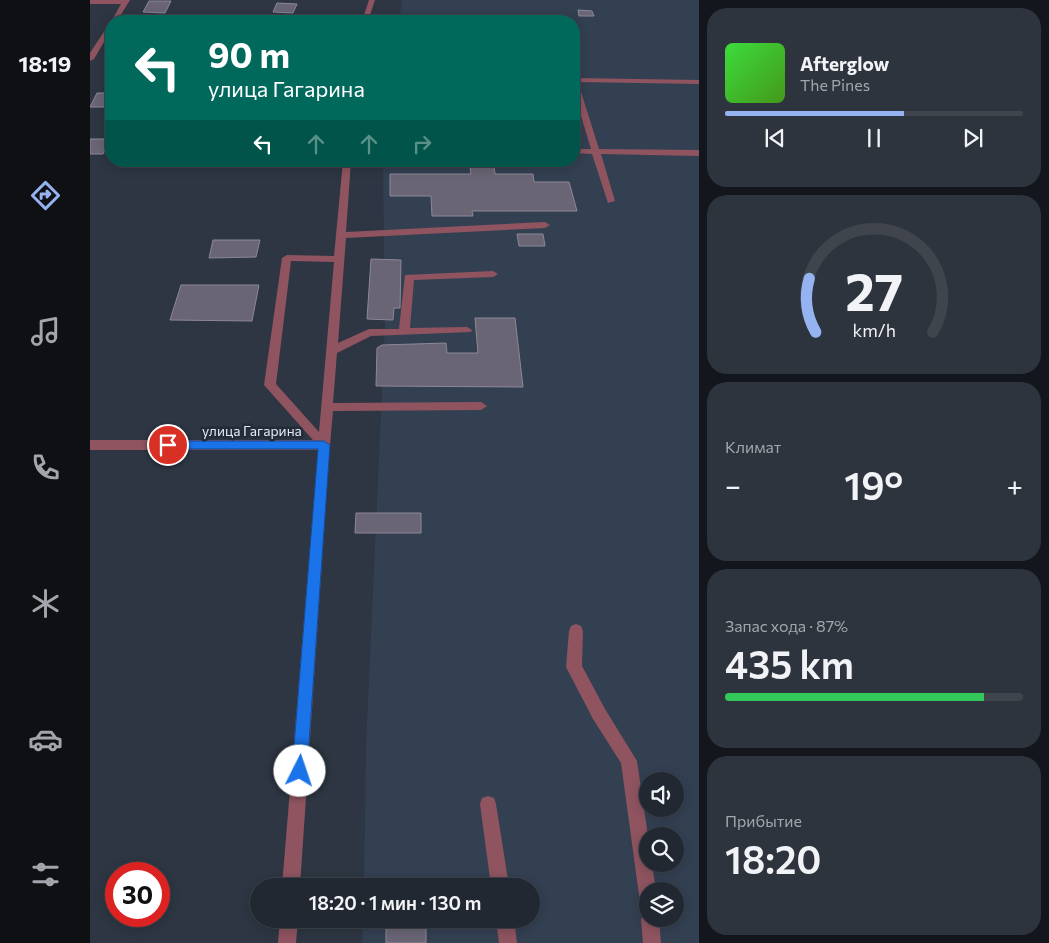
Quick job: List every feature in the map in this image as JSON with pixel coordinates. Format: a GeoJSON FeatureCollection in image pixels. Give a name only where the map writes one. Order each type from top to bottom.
{"type":"FeatureCollection","features":[{"type":"Feature","properties":{"kind":"street"},"geometry":{"type":"LineString","coordinates":[[367,15],[372,0]]}},
{"type":"Feature","properties":{"kind":"street"},"geometry":{"type":"LineString","coordinates":[[90,2],[127,1]]}},
{"type":"Feature","properties":{"kind":"street"},"geometry":{"type":"LineString","coordinates":[[118,15],[127,1]]}},
{"type":"Feature","properties":{"kind":"street"},"geometry":{"type":"LineString","coordinates":[[90,59],[105,35]]}},
{"type":"Feature","properties":{"kind":"street"},"geometry":{"type":"LineString","coordinates":[[580,81],[699,82]]}},
{"type":"Feature","properties":{"kind":"street"},"geometry":{"type":"LineString","coordinates":[[580,100],[611,200]]}},
{"type":"Feature","properties":{"kind":"street"},"geometry":{"type":"LineString","coordinates":[[580,151],[699,153]]}},
{"type":"Feature","properties":{"kind":"street"},"geometry":{"type":"LineString","coordinates":[[292,878],[347,167]]}},
{"type":"Feature","properties":{"kind":"street"},"geometry":{"type":"LineString","coordinates":[[342,235],[545,225]]}},
{"type":"Feature","properties":{"kind":"street"},"geometry":{"type":"LineString","coordinates":[[324,445],[270,385],[287,258],[340,259]]}},
{"type":"Feature","properties":{"kind":"street"},"geometry":{"type":"LineString","coordinates":[[404,333],[410,277],[493,274]]}},
{"type":"Feature","properties":{"kind":"street"},"geometry":{"type":"LineString","coordinates":[[333,350],[369,333],[467,330]]}},
{"type":"Feature","properties":{"kind":"street"},"geometry":{"type":"LineString","coordinates":[[328,407],[481,406]]}},
{"type":"Feature","properties":{"kind":"street","name":"улица Гагарина"},"geometry":{"type":"LineString","coordinates":[[90,445],[324,445]]}},
{"type":"Feature","properties":{"kind":"street"},"geometry":{"type":"LineString","coordinates":[[576,632],[574,667],[599,714],[629,761],[646,882]]}},
{"type":"Feature","properties":{"kind":"street"},"geometry":{"type":"LineString","coordinates":[[488,804],[499,878]]}},
{"type":"Feature","properties":{"kind":"street"},"geometry":{"type":"LineString","coordinates":[[651,927],[652,943]]}},
{"type":"Feature","properties":{"kind":"street"},"geometry":{"type":"LineString","coordinates":[[287,943],[288,928]]}},
{"type":"Feature","properties":{"kind":"street"},"geometry":{"type":"LineString","coordinates":[[506,928],[508,943]]}},
{"type":"Feature","properties":{"kind":"shaded area"},"geometry":{"type":"Polygon","coordinates":[[[402,0],[699,0],[699,943],[362,943],[363,928],[540,928],[540,878],[364,878],[366,746],[385,324],[383,167],[580,167],[580,15],[400,15],[402,0]]]}},
{"type":"Feature","properties":{"kind":"building"},"geometry":{"type":"Polygon","coordinates":[[[149,1],[171,1],[165,13],[143,12],[149,1]]]}},
{"type":"Feature","properties":{"kind":"building"},"geometry":{"type":"Polygon","coordinates":[[[277,3],[297,4],[293,13],[273,12],[277,3]]]}},
{"type":"Feature","properties":{"kind":"building"},"geometry":{"type":"Polygon","coordinates":[[[578,10],[592,11],[594,16],[580,16],[578,10]]]}},
{"type":"Feature","properties":{"kind":"building"},"geometry":{"type":"Polygon","coordinates":[[[97,93],[105,93],[105,107],[90,107],[97,93]]]}},
{"type":"Feature","properties":{"kind":"building"},"geometry":{"type":"Polygon","coordinates":[[[90,139],[105,139],[103,154],[90,154],[90,139]]]}},
{"type":"Feature","properties":{"kind":"building"},"geometry":{"type":"Polygon","coordinates":[[[470,167],[494,167],[495,174],[533,174],[534,182],[569,182],[577,211],[472,211],[473,216],[432,216],[431,196],[390,196],[390,174],[471,174],[470,167]]]}},
{"type":"Feature","properties":{"kind":"building"},"geometry":{"type":"Polygon","coordinates":[[[517,234],[543,234],[545,246],[519,246],[517,234]]]}},
{"type":"Feature","properties":{"kind":"building"},"geometry":{"type":"Polygon","coordinates":[[[213,240],[260,240],[256,257],[209,258],[213,240]]]}},
{"type":"Feature","properties":{"kind":"building"},"geometry":{"type":"Polygon","coordinates":[[[371,259],[401,260],[400,308],[394,308],[393,320],[367,319],[371,259]]]}},
{"type":"Feature","properties":{"kind":"building"},"geometry":{"type":"Polygon","coordinates":[[[181,285],[259,285],[252,321],[170,320],[181,285]]]}},
{"type":"Feature","properties":{"kind":"building"},"geometry":{"type":"Polygon","coordinates":[[[475,318],[515,318],[523,387],[376,386],[377,348],[382,345],[446,343],[447,353],[478,353],[475,318]]]}},
{"type":"Feature","properties":{"kind":"building"},"geometry":{"type":"Polygon","coordinates":[[[356,513],[421,513],[421,533],[355,533],[356,513]]]}},
{"type":"Feature","properties":{"kind":"building"},"geometry":{"type":"Polygon","coordinates":[[[386,928],[426,928],[426,943],[386,943],[386,928]]]}},
{"type":"Feature","properties":{"kind":"route"},"geometry":{"type":"LineString","coordinates":[[168,445],[324,445],[300,771]]}}]}
